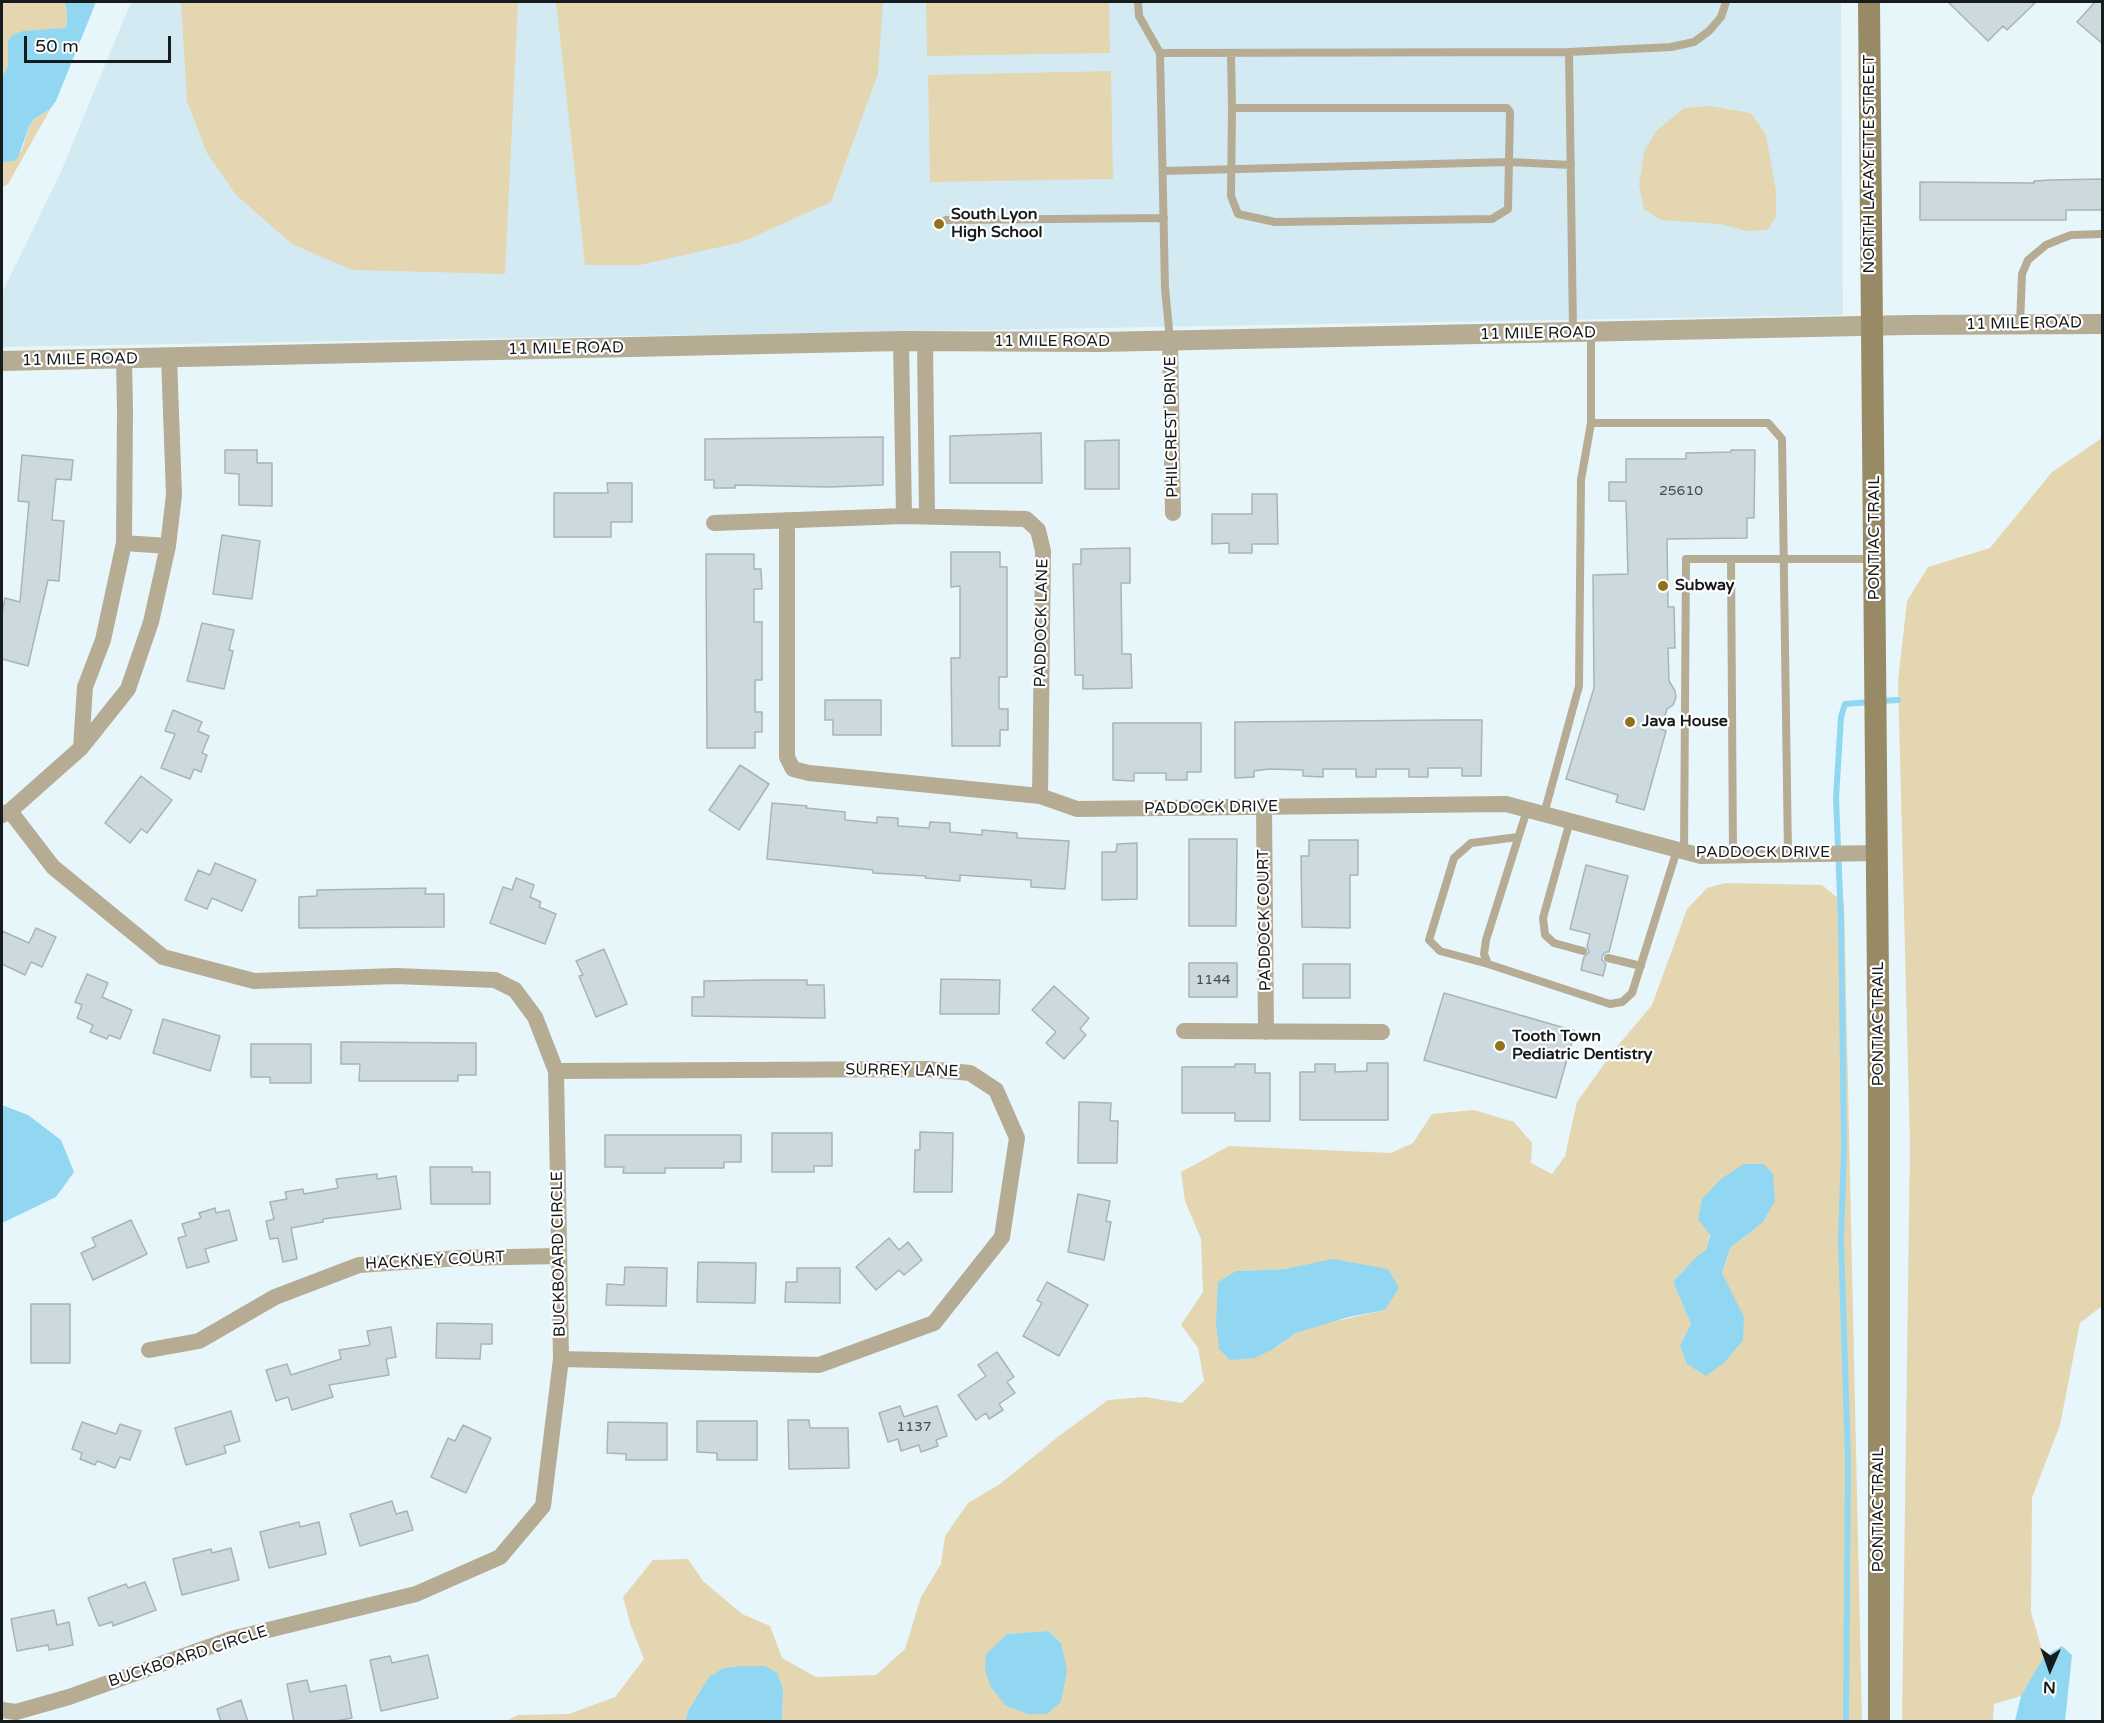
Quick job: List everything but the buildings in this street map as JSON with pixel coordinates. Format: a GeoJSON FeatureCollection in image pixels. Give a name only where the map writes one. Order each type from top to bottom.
{"type":"FeatureCollection","features":[{"type":"Feature","properties":{"kind":"main road","name":"NORTH LAFAYETTE STREET"},"geometry":{"type":"LineString","coordinates":[[1869,2],[1871,326]]}},
{"type":"Feature","properties":{"kind":"main road","name":"PONTIAC TRAIL"},"geometry":{"type":"LineString","coordinates":[[1871,326],[1877,853],[1879,1722]]}},
{"type":"Feature","properties":{"kind":"street","name":"11 MILE ROAD"},"geometry":{"type":"LineString","coordinates":[[2,361],[901,341],[1170,341],[1871,326],[2103,324]]}},
{"type":"Feature","properties":{"kind":"street"},"geometry":{"type":"LineString","coordinates":[[901,341],[904,516]]}},
{"type":"Feature","properties":{"kind":"street"},"geometry":{"type":"LineString","coordinates":[[925,341],[927,516]]}},
{"type":"Feature","properties":{"kind":"street","name":"PHILCREST DRIVE"},"geometry":{"type":"LineString","coordinates":[[1170,341],[1173,513]]}},
{"type":"Feature","properties":{"kind":"street"},"geometry":{"type":"LineString","coordinates":[[6,813],[81,748],[128,689],[151,622],[168,546],[174,495],[169,358]]}},
{"type":"Feature","properties":{"kind":"street"},"geometry":{"type":"LineString","coordinates":[[81,748],[85,687],[103,640],[124,543],[126,411],[124,359]]}},
{"type":"Feature","properties":{"kind":"street","name":"PADDOCK LANE"},"geometry":{"type":"LineString","coordinates":[[714,523],[904,516],[1026,519],[1038,530],[1043,551],[1040,796]]}},
{"type":"Feature","properties":{"kind":"street","name":"PADDOCK DRIVE"},"geometry":{"type":"LineString","coordinates":[[787,520],[787,757],[793,769],[809,773],[1040,796],[1077,809],[1506,804],[1701,856],[1877,853]]}},
{"type":"Feature","properties":{"kind":"street"},"geometry":{"type":"LineString","coordinates":[[124,543],[168,546]]}},
{"type":"Feature","properties":{"kind":"street","name":"PADDOCK COURT"},"geometry":{"type":"LineString","coordinates":[[1264,808],[1266,1032]]}},
{"type":"Feature","properties":{"kind":"street","name":"BUCKBOARD CIRCLE"},"geometry":{"type":"LineString","coordinates":[[2,1710],[16,1712],[69,1697],[231,1639],[416,1594],[500,1557],[543,1506],[561,1359],[556,1071],[535,1017],[515,990],[495,980],[396,975],[254,981],[163,957],[53,867],[6,813]]}},
{"type":"Feature","properties":{"kind":"street"},"geometry":{"type":"LineString","coordinates":[[1184,1030],[1382,1032]]}},
{"type":"Feature","properties":{"kind":"street","name":"SURREY LANE"},"geometry":{"type":"LineString","coordinates":[[556,1071],[927,1069],[970,1072],[996,1090],[1017,1138],[1002,1237],[934,1323],[819,1365],[561,1359]]}},
{"type":"Feature","properties":{"kind":"street","name":"HACKNEY COURT"},"geometry":{"type":"LineString","coordinates":[[149,1350],[200,1341],[276,1297],[359,1265],[460,1258],[559,1256]]}},
{"type":"Feature","properties":{"kind":"lane"},"geometry":{"type":"LineString","coordinates":[[1138,2],[1139,16],[1160,52],[1165,288],[1170,341]]}},
{"type":"Feature","properties":{"kind":"lane"},"geometry":{"type":"LineString","coordinates":[[1160,52],[1569,52],[1671,47],[1694,42],[1709,31],[1721,17],[1725,2]]}},
{"type":"Feature","properties":{"kind":"lane"},"geometry":{"type":"LineString","coordinates":[[1544,814],[1579,686],[1581,480],[1591,423],[1570,165],[1569,52]]}},
{"type":"Feature","properties":{"kind":"lane"},"geometry":{"type":"LineString","coordinates":[[1230,53],[1231,196],[1238,214],[1275,222],[1492,219],[1508,209],[1510,112],[1507,108],[1232,108]]}},
{"type":"Feature","properties":{"kind":"lane"},"geometry":{"type":"LineString","coordinates":[[1163,171],[1509,162],[1570,165]]}},
{"type":"Feature","properties":{"kind":"lane"},"geometry":{"type":"LineString","coordinates":[[946,220],[1164,218]]}},
{"type":"Feature","properties":{"kind":"lane"},"geometry":{"type":"LineString","coordinates":[[2020,325],[2022,274],[2028,260],[2046,245],[2058,240],[2071,236],[2103,234]]}},
{"type":"Feature","properties":{"kind":"lane"},"geometry":{"type":"LineString","coordinates":[[1591,423],[1768,423],[1782,439],[1788,855]]}},
{"type":"Feature","properties":{"kind":"lane"},"geometry":{"type":"LineString","coordinates":[[1518,837],[1471,843],[1454,858],[1429,940],[1440,951],[1488,964],[1610,1004],[1622,1002],[1632,993],[1681,851],[1686,558],[1875,559]]}},
{"type":"Feature","properties":{"kind":"lane"},"geometry":{"type":"LineString","coordinates":[[1731,559],[1733,855]]}},
{"type":"Feature","properties":{"kind":"lane"},"geometry":{"type":"LineString","coordinates":[[1488,964],[1484,954],[1486,940],[1527,810]]}},
{"type":"Feature","properties":{"kind":"lane"},"geometry":{"type":"LineString","coordinates":[[1570,821],[1543,918],[1545,935],[1554,943],[1583,951]]}},
{"type":"Feature","properties":{"kind":"lane"},"geometry":{"type":"LineString","coordinates":[[1608,958],[1641,966]]}},
{"type":"Feature","properties":{"kind":"shaded area"},"geometry":{"type":"Polygon","coordinates":[[[2,2],[65,2],[67,25],[65,28],[10,38],[8,40],[8,66],[2,77],[2,2]]]}},
{"type":"Feature","properties":{"kind":"shaded area","name":"South Lyon High School"},"geometry":{"type":"Polygon","coordinates":[[[131,2],[1841,2],[1843,315],[2,347],[2,293],[60,174],[131,2]]]}},
{"type":"Feature","properties":{"kind":"shaded area"},"geometry":{"type":"Polygon","coordinates":[[[181,2],[518,2],[505,274],[352,270],[292,244],[236,195],[207,153],[187,101],[181,2]]]}},
{"type":"Feature","properties":{"kind":"shaded area"},"geometry":{"type":"Polygon","coordinates":[[[556,2],[883,2],[878,74],[831,202],[742,242],[640,265],[585,265],[556,2]]]}},
{"type":"Feature","properties":{"kind":"shaded area"},"geometry":{"type":"Polygon","coordinates":[[[926,2],[1109,2],[1110,53],[927,56],[926,2]]]}},
{"type":"Feature","properties":{"kind":"shaded area"},"geometry":{"type":"Polygon","coordinates":[[[1111,71],[1113,179],[930,182],[928,75],[1111,71]]]}},
{"type":"Feature","properties":{"kind":"shaded area"},"geometry":{"type":"Polygon","coordinates":[[[1710,106],[1751,113],[1766,135],[1776,191],[1776,217],[1768,230],[1747,231],[1720,224],[1661,220],[1644,209],[1639,185],[1644,152],[1656,131],[1684,108],[1710,106]]]}},
{"type":"Feature","properties":{"kind":"shaded area"},"geometry":{"type":"Polygon","coordinates":[[[51,108],[8,184],[2,187],[2,162],[14,161],[22,150],[29,126],[34,119],[51,108]]]}},
{"type":"Feature","properties":{"kind":"shaded area"},"geometry":{"type":"Polygon","coordinates":[[[2102,438],[2102,1306],[2080,1323],[2060,1425],[2032,1498],[2031,1612],[2044,1657],[2021,1696],[1994,1704],[1993,1721],[1902,1722],[1910,1143],[1898,681],[1907,601],[1928,567],[1990,548],[2052,472],[2102,438]]]}},
{"type":"Feature","properties":{"kind":"shaded area"},"geometry":{"type":"Polygon","coordinates":[[[1725,883],[1822,885],[1844,903],[1862,1721],[782,1722],[783,1689],[698,1696],[688,1711],[685,1721],[504,1722],[518,1715],[569,1714],[615,1697],[644,1659],[623,1597],[653,1560],[688,1559],[703,1581],[742,1614],[770,1626],[782,1658],[816,1677],[876,1675],[905,1649],[921,1597],[941,1564],[945,1536],[968,1503],[1000,1484],[1108,1400],[1145,1397],[1182,1403],[1204,1381],[1198,1348],[1181,1325],[1203,1292],[1201,1239],[1185,1201],[1181,1172],[1229,1146],[1391,1153],[1413,1143],[1432,1114],[1474,1110],[1514,1122],[1532,1143],[1531,1163],[1552,1174],[1565,1156],[1577,1102],[1615,1049],[1652,1005],[1687,909],[1707,888],[1725,883]],[[1764,1164],[1744,1165],[1722,1178],[1706,1250],[1696,1257],[1673,1282],[1691,1324],[1680,1345],[1731,1293],[1722,1273],[1730,1248],[1762,1223],[1764,1164]],[[1285,1269],[1236,1271],[1273,1349],[1296,1333],[1315,1326],[1385,1310],[1285,1269]],[[1048,1631],[1007,1634],[1061,1643],[1048,1631]]]}},
{"type":"Feature","properties":{"kind":"water"},"geometry":{"type":"Polygon","coordinates":[[[65,2],[96,2],[56,101],[29,126],[18,158],[14,161],[2,162],[2,77],[8,66],[8,40],[14,34],[23,31],[65,28],[67,12],[65,2]]]}},
{"type":"Feature","properties":{"kind":"water"},"geometry":{"type":"Polygon","coordinates":[[[2,1105],[28,1115],[61,1140],[74,1172],[56,1197],[2,1223],[2,1105]]]}},
{"type":"Feature","properties":{"kind":"water"},"geometry":{"type":"Polygon","coordinates":[[[1744,1164],[1764,1164],[1773,1174],[1775,1201],[1762,1223],[1730,1248],[1722,1273],[1744,1317],[1743,1340],[1725,1362],[1706,1376],[1687,1364],[1680,1345],[1691,1324],[1673,1282],[1696,1257],[1706,1250],[1710,1235],[1698,1219],[1702,1199],[1722,1178],[1744,1164]]]}},
{"type":"Feature","properties":{"kind":"water"},"geometry":{"type":"Polygon","coordinates":[[[1333,1259],[1388,1269],[1399,1288],[1385,1310],[1349,1317],[1296,1333],[1255,1358],[1230,1360],[1219,1349],[1216,1323],[1218,1282],[1236,1271],[1285,1269],[1333,1259]]]}},
{"type":"Feature","properties":{"kind":"water"},"geometry":{"type":"Polygon","coordinates":[[[1048,1631],[1061,1643],[1067,1670],[1061,1702],[1047,1714],[1028,1714],[1005,1705],[991,1687],[985,1670],[986,1654],[1007,1634],[1048,1631]]]}},
{"type":"Feature","properties":{"kind":"water"},"geometry":{"type":"Polygon","coordinates":[[[2062,1646],[2072,1655],[2065,1721],[2015,1721],[2021,1696],[2044,1657],[2062,1646]]]}},
{"type":"Feature","properties":{"kind":"water"},"geometry":{"type":"Polygon","coordinates":[[[765,1666],[777,1673],[783,1689],[782,1721],[685,1721],[688,1711],[709,1677],[724,1668],[765,1666]]]}},
{"type":"Feature","properties":{"kind":"waterway"},"geometry":{"type":"LineString","coordinates":[[1881,701],[1898,700]]}},
{"type":"Feature","properties":{"kind":"waterway"},"geometry":{"type":"LineString","coordinates":[[1846,1722],[1848,1459],[1841,1241],[1844,1149],[1841,919],[1836,798],[1841,717],[1845,704],[1871,702]]}},
{"type":"Feature","properties":{"kind":"place","name":"South Lyon High School"},"geometry":{"type":"Point","coordinates":[939,224]}},
{"type":"Feature","properties":{"kind":"place","name":"Subway"},"geometry":{"type":"Point","coordinates":[1663,586]}},
{"type":"Feature","properties":{"kind":"place","name":"Java House"},"geometry":{"type":"Point","coordinates":[1630,722]}},
{"type":"Feature","properties":{"kind":"place","name":"Tooth Town Pediatric Dentistry"},"geometry":{"type":"Point","coordinates":[1500,1046]}}]}
